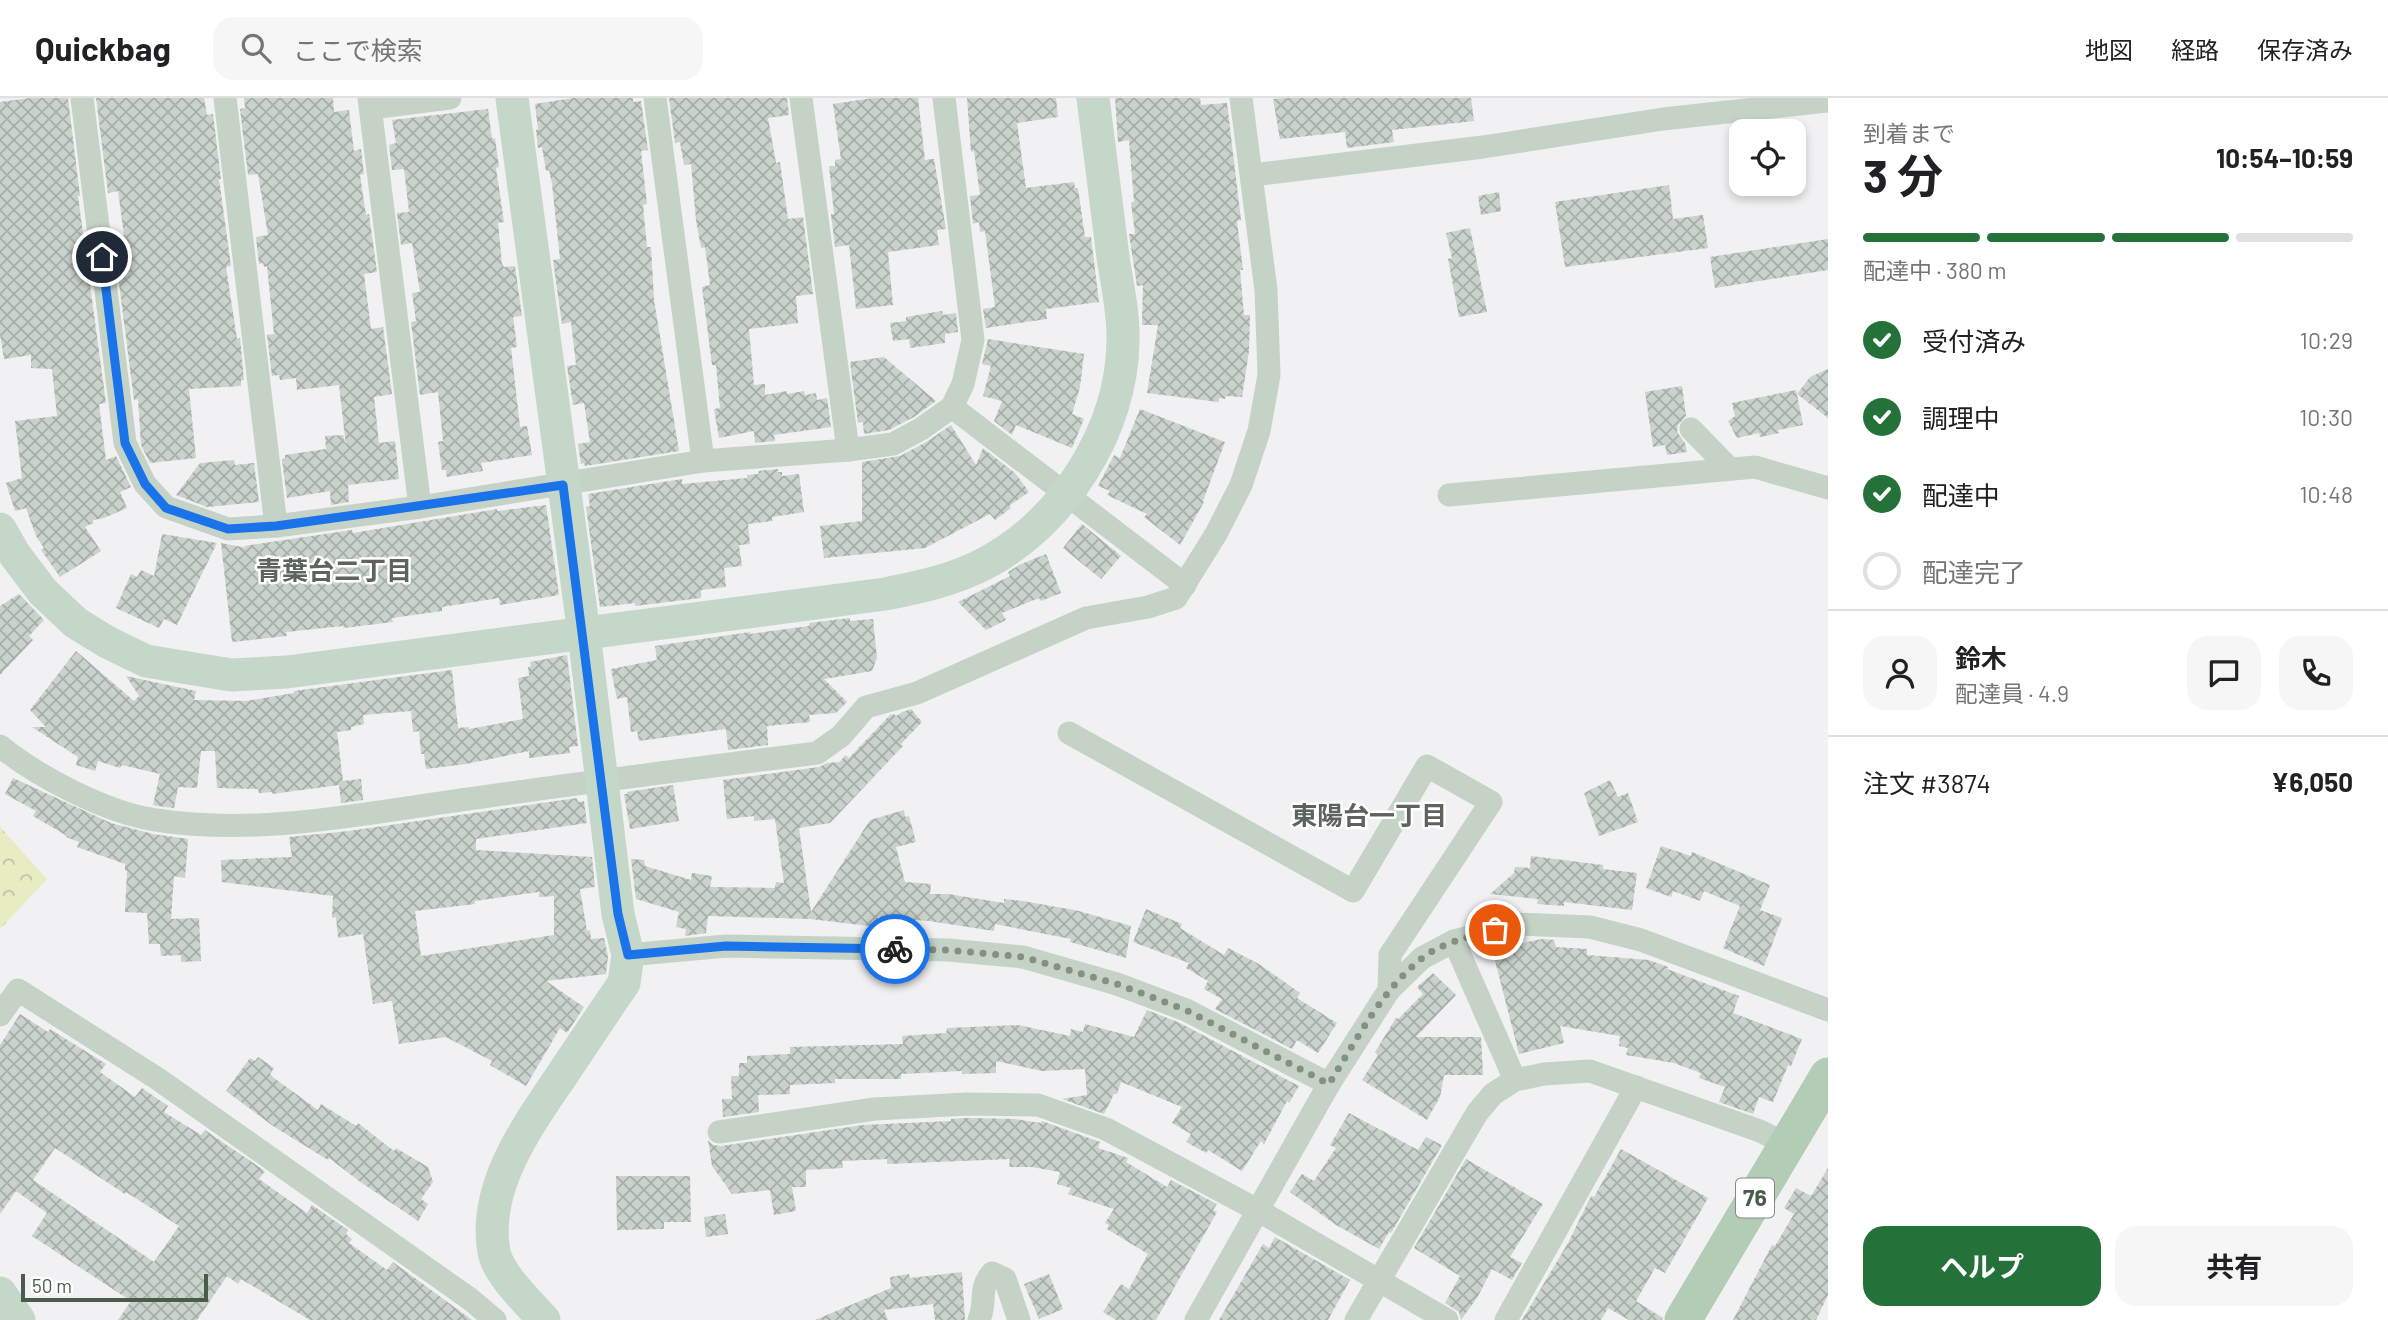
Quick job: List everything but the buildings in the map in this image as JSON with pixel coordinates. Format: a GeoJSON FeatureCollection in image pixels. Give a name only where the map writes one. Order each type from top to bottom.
{"type":"FeatureCollection","features":[{"type":"Feature","properties":{"kind":"main road","name":"76"},"geometry":{"type":"LineString","coordinates":[[1683,1320],[1828,1076]]}},
{"type":"Feature","properties":{"kind":"street"},"geometry":{"type":"LineString","coordinates":[[82,98],[125,443],[145,484],[166,508],[228,529],[276,526],[420,507],[702,461],[892,444],[921,429],[952,407],[963,384],[973,340],[944,98]]}},
{"type":"Feature","properties":{"kind":"street"},"geometry":{"type":"LineString","coordinates":[[225,98],[276,526]]}},
{"type":"Feature","properties":{"kind":"street"},"geometry":{"type":"LineString","coordinates":[[420,507],[370,103],[450,98]]}},
{"type":"Feature","properties":{"kind":"street"},"geometry":{"type":"LineString","coordinates":[[512,98],[584,634],[618,914],[628,955],[624,983],[523,1133],[499,1190],[493,1220],[494,1254],[512,1284],[544,1320]]}},
{"type":"Feature","properties":{"kind":"street"},"geometry":{"type":"LineString","coordinates":[[655,98],[702,461]]}},
{"type":"Feature","properties":{"kind":"street"},"geometry":{"type":"LineString","coordinates":[[801,98],[848,450]]}},
{"type":"Feature","properties":{"kind":"street"},"geometry":{"type":"LineString","coordinates":[[0,529],[15,555],[43,592],[76,623],[146,661],[231,675],[287,672],[584,634],[885,594],[940,583],[987,563],[1030,533],[1067,493],[1088,461],[1116,400],[1123,341],[1093,98]]}},
{"type":"Feature","properties":{"kind":"street"},"geometry":{"type":"LineString","coordinates":[[0,746],[23,764],[116,810],[155,820],[207,825],[274,826],[817,753],[841,736],[866,706],[917,693],[1086,618],[1148,607],[1176,598],[1216,534],[1241,485],[1259,431],[1269,375],[1266,290],[1241,98]]}},
{"type":"Feature","properties":{"kind":"street"},"geometry":{"type":"LineString","coordinates":[[1252,175],[1483,148],[1661,109],[1828,101]]}},
{"type":"Feature","properties":{"kind":"street"},"geometry":{"type":"LineString","coordinates":[[952,407],[1185,585]]}},
{"type":"Feature","properties":{"kind":"street"},"geometry":{"type":"LineString","coordinates":[[1691,429],[1728,467]]}},
{"type":"Feature","properties":{"kind":"street"},"geometry":{"type":"LineString","coordinates":[[1449,495],[1728,467],[1755,467],[1828,488]]}},
{"type":"Feature","properties":{"kind":"street"},"geometry":{"type":"LineString","coordinates":[[1069,733],[1353,891],[1427,766],[1492,802],[1390,955],[1389,990]]}},
{"type":"Feature","properties":{"kind":"street"},"geometry":{"type":"LineString","coordinates":[[1196,1320],[1329,1084],[1389,990],[1422,958],[1454,941],[1516,924],[1590,927],[1642,940],[1828,1010]]}},
{"type":"Feature","properties":{"kind":"street"},"geometry":{"type":"LineString","coordinates":[[1454,941],[1515,1080]]}},
{"type":"Feature","properties":{"kind":"street"},"geometry":{"type":"LineString","coordinates":[[628,955],[726,946],[948,950],[1023,957],[1117,984],[1186,1010],[1329,1084]]}},
{"type":"Feature","properties":{"kind":"street"},"geometry":{"type":"LineString","coordinates":[[0,1015],[18,990],[158,1079],[470,1299],[495,1320]]}},
{"type":"Feature","properties":{"kind":"street"},"geometry":{"type":"LineString","coordinates":[[1356,1320],[1477,1113],[1493,1094],[1515,1080],[1544,1074],[1590,1072],[1760,1131],[1786,1144]]}},
{"type":"Feature","properties":{"kind":"street"},"geometry":{"type":"LineString","coordinates":[[1506,1320],[1636,1087]]}},
{"type":"Feature","properties":{"kind":"street"},"geometry":{"type":"LineString","coordinates":[[719,1132],[875,1109],[967,1104],[1038,1105],[1106,1129],[1259,1211],[1447,1320]]}},
{"type":"Feature","properties":{"kind":"street"},"geometry":{"type":"LineString","coordinates":[[979,1320],[983,1311],[984,1282],[992,1273],[1005,1279],[1019,1320]]}},
{"type":"Feature","properties":{"kind":"street"},"geometry":{"type":"LineString","coordinates":[[0,1293],[19,1320]]}},
{"type":"Feature","properties":{"kind":"green space"},"geometry":{"type":"Polygon","coordinates":[[[0,827],[47,879],[0,929],[0,827]]]}},
{"type":"Feature","properties":{"kind":"way so far"},"geometry":{"type":"LineString","coordinates":[[895,949],[948,950],[1023,957],[1117,984],[1186,1010],[1329,1084],[1389,990],[1422,958],[1454,941],[1495,930]]}},
{"type":"Feature","properties":{"kind":"district","name":"青葉台二丁目"},"geometry":{"type":"Point","coordinates":[334,571]}},
{"type":"Feature","properties":{"kind":"district","name":"東陽台一丁目"},"geometry":{"type":"Point","coordinates":[1369,816]}},
{"type":"Feature","properties":{"kind":"route"},"geometry":{"type":"LineString","coordinates":[[102,257],[125,443],[145,484],[166,508],[228,529],[276,526],[563,485],[618,914],[628,955],[726,946],[895,949]]}}]}
